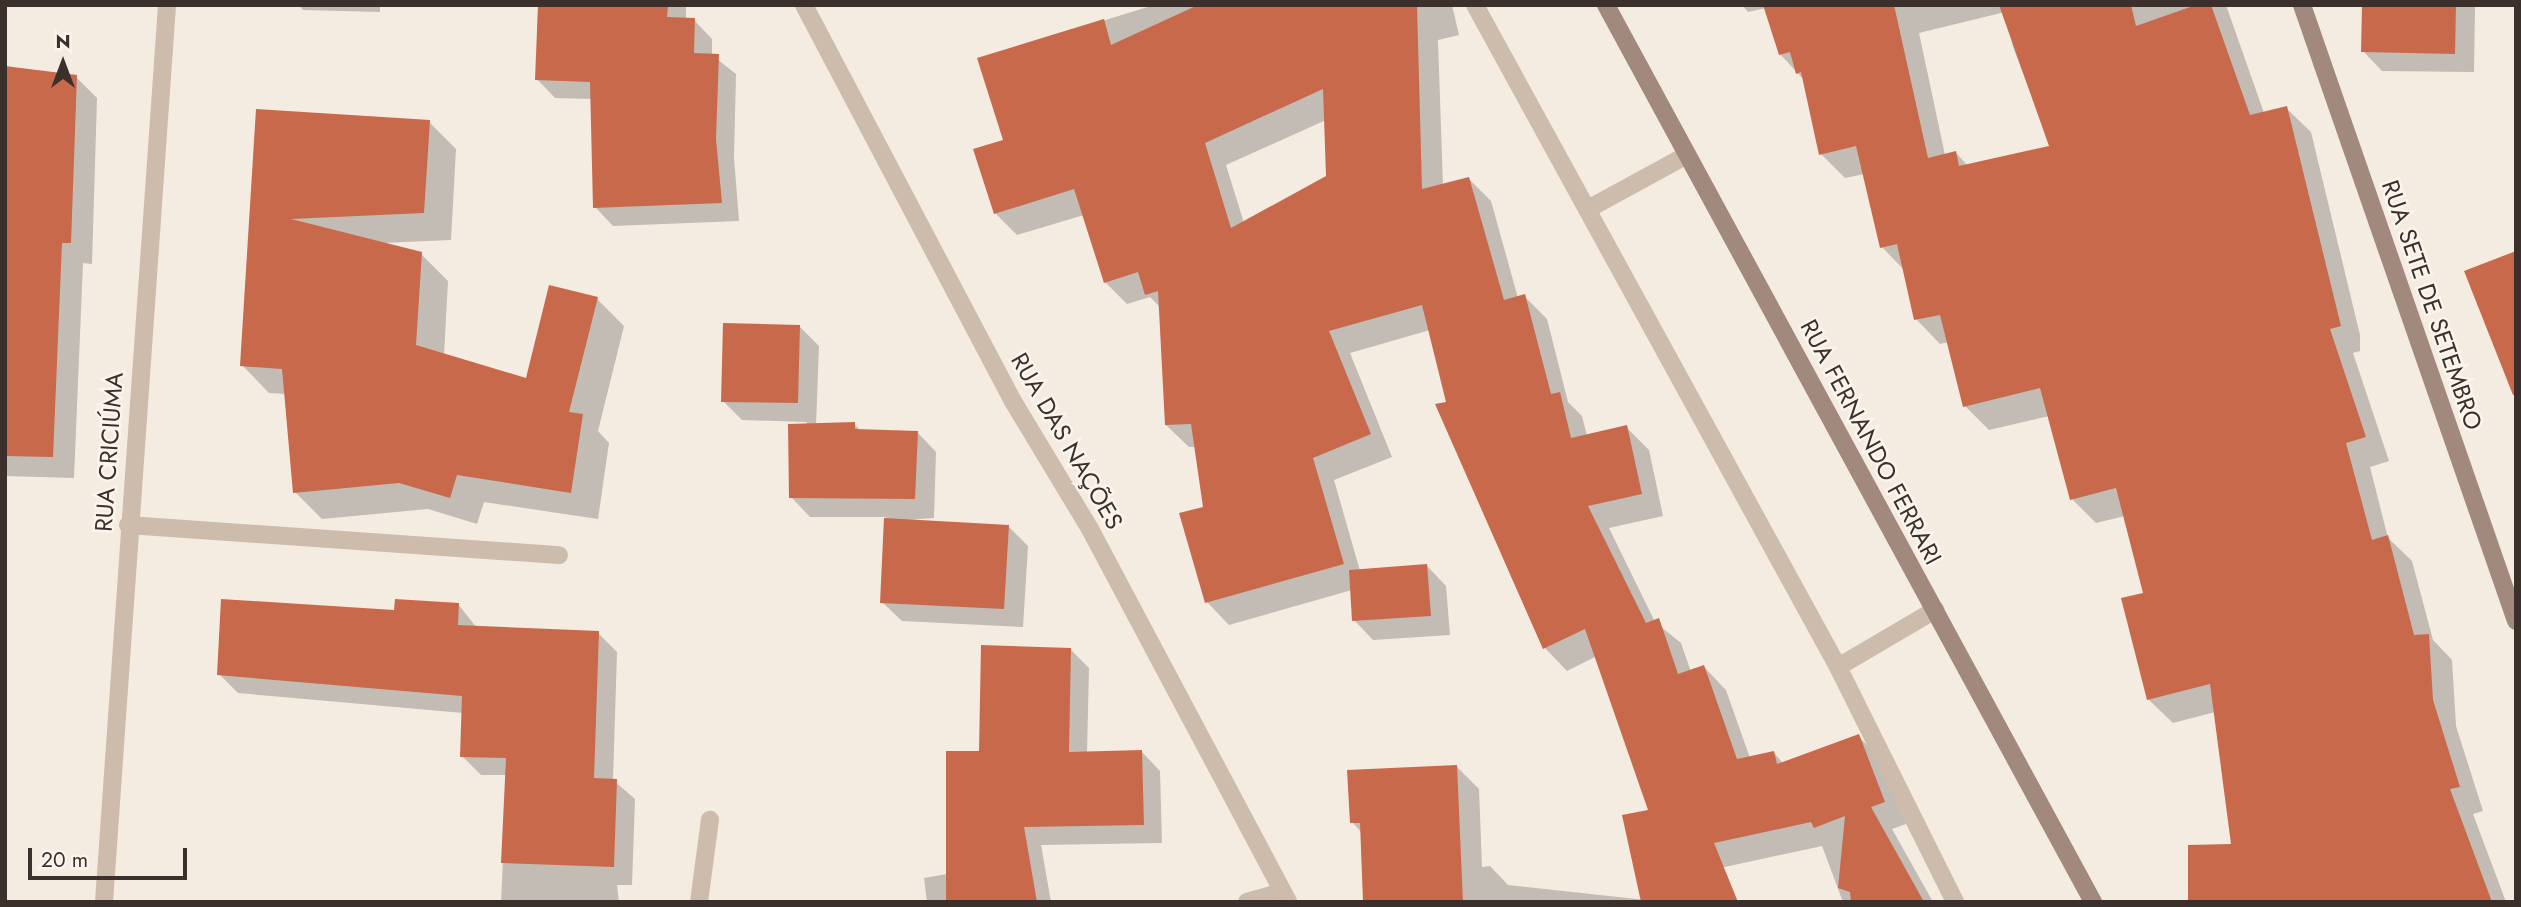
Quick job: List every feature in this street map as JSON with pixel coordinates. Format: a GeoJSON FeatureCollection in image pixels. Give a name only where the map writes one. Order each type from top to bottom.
{"type":"FeatureCollection","features":[{"type":"Feature","properties":{"kind":"main road","name":"RUA FERNANDO FERRARI"},"geometry":{"type":"LineString","coordinates":[[1606,5],[2093,902]]}},
{"type":"Feature","properties":{"kind":"main road","name":"RUA SETE DE SETEMBRO"},"geometry":{"type":"LineString","coordinates":[[2302,5],[2516,621]]}},
{"type":"Feature","properties":{"kind":"street","name":"RUA CRICIÚMA"},"geometry":{"type":"LineString","coordinates":[[104,902],[128,526],[167,5]]}},
{"type":"Feature","properties":{"kind":"street","name":"RUA DAS NAÇÕES"},"geometry":{"type":"LineString","coordinates":[[804,5],[1014,403],[1090,529],[1285,897]]}},
{"type":"Feature","properties":{"kind":"street"},"geometry":{"type":"LineString","coordinates":[[1475,5],[1839,667],[1955,902]]}},
{"type":"Feature","properties":{"kind":"street"},"geometry":{"type":"LineString","coordinates":[[1588,209],[1688,155]]}},
{"type":"Feature","properties":{"kind":"street"},"geometry":{"type":"LineString","coordinates":[[128,526],[559,555]]}},
{"type":"Feature","properties":{"kind":"street"},"geometry":{"type":"LineString","coordinates":[[1839,667],[1934,610]]}},
{"type":"Feature","properties":{"kind":"street"},"geometry":{"type":"LineString","coordinates":[[699,902],[710,820]]}},
{"type":"Feature","properties":{"kind":"street"},"geometry":{"type":"LineString","coordinates":[[1247,902],[1285,897]]}},
{"type":"Feature","properties":{"kind":"building"},"geometry":{"type":"Polygon","coordinates":[[[538,5],[668,5],[667,17],[695,18],[694,53],[719,54],[716,139],[722,203],[593,208],[590,82],[535,80],[538,5]]]}},
{"type":"Feature","properties":{"kind":"building"},"geometry":{"type":"Polygon","coordinates":[[[1198,5],[1417,5],[1422,189],[1469,177],[1504,300],[1525,294],[1551,394],[1560,392],[1571,438],[1627,425],[1642,494],[1588,506],[1646,623],[1659,618],[1678,674],[1704,665],[1737,759],[1774,751],[1777,764],[1859,734],[1885,802],[1871,807],[1924,902],[1851,902],[1850,892],[1838,888],[1845,816],[1814,828],[1811,822],[1714,843],[1738,902],[1641,902],[1622,815],[1648,810],[1585,629],[1543,649],[1435,404],[1446,402],[1422,305],[1329,331],[1371,434],[1313,458],[1344,564],[1205,603],[1179,513],[1203,507],[1191,424],[1165,425],[1158,291],[1145,295],[1138,272],[1104,283],[1074,189],[994,214],[973,149],[1003,140],[977,58],[1104,19],[1111,45],[1198,5]],[[1323,89],[1205,143],[1231,228],[1326,176],[1323,89]]]}},
{"type":"Feature","properties":{"kind":"building"},"geometry":{"type":"Polygon","coordinates":[[[1763,5],[1894,5],[1928,158],[1956,151],[1959,166],[2049,146],[1999,5],[2131,5],[2136,26],[2196,5],[2211,5],[2250,115],[2287,106],[2341,326],[2330,329],[2366,437],[2346,443],[2372,540],[2388,535],[2414,635],[2429,634],[2433,700],[2460,787],[2450,789],[2492,902],[2188,902],[2188,845],[2231,844],[2210,684],[2147,700],[2121,598],[2143,593],[2116,488],[2070,500],[2040,388],[1963,407],[1940,315],[1914,320],[1897,244],[1880,248],[1856,146],[1819,155],[1801,72],[1796,74],[1790,52],[1779,55],[1763,5]]]}},
{"type":"Feature","properties":{"kind":"building"},"geometry":{"type":"Polygon","coordinates":[[[2362,5],[2456,5],[2455,54],[2361,52],[2362,5]]]}},
{"type":"Feature","properties":{"kind":"building"},"geometry":{"type":"Polygon","coordinates":[[[5,66],[77,75],[71,243],[62,243],[53,457],[5,456],[5,66]]]}},
{"type":"Feature","properties":{"kind":"building"},"geometry":{"type":"Polygon","coordinates":[[[256,109],[430,120],[424,213],[291,219],[422,252],[416,345],[526,378],[549,285],[598,297],[569,412],[583,414],[571,493],[457,475],[450,498],[399,483],[293,493],[282,369],[240,366],[256,109]]]}},
{"type":"Feature","properties":{"kind":"building"},"geometry":{"type":"Polygon","coordinates":[[[2516,251],[2516,395],[2513,395],[2464,271],[2516,251]]]}},
{"type":"Feature","properties":{"kind":"building"},"geometry":{"type":"Polygon","coordinates":[[[723,323],[800,325],[798,403],[721,402],[723,323]]]}},
{"type":"Feature","properties":{"kind":"building"},"geometry":{"type":"Polygon","coordinates":[[[855,422],[855,429],[918,431],[915,499],[789,498],[788,424],[855,422]]]}},
{"type":"Feature","properties":{"kind":"building"},"geometry":{"type":"Polygon","coordinates":[[[884,518],[1009,525],[1004,609],[880,603],[884,518]]]}},
{"type":"Feature","properties":{"kind":"building"},"geometry":{"type":"Polygon","coordinates":[[[1427,564],[1431,616],[1352,621],[1349,570],[1427,564]]]}},
{"type":"Feature","properties":{"kind":"building"},"geometry":{"type":"Polygon","coordinates":[[[221,599],[394,610],[395,599],[459,603],[458,625],[599,631],[594,778],[617,779],[614,867],[501,863],[506,758],[460,757],[462,696],[217,675],[221,599]]]}},
{"type":"Feature","properties":{"kind":"building"},"geometry":{"type":"Polygon","coordinates":[[[981,645],[1071,648],[1069,752],[1142,750],[1144,825],[1024,827],[1037,902],[946,902],[946,751],[979,751],[981,645]]]}},
{"type":"Feature","properties":{"kind":"building"},"geometry":{"type":"Polygon","coordinates":[[[1457,765],[1463,902],[1363,902],[1360,823],[1350,823],[1347,770],[1457,765]]]}}]}
